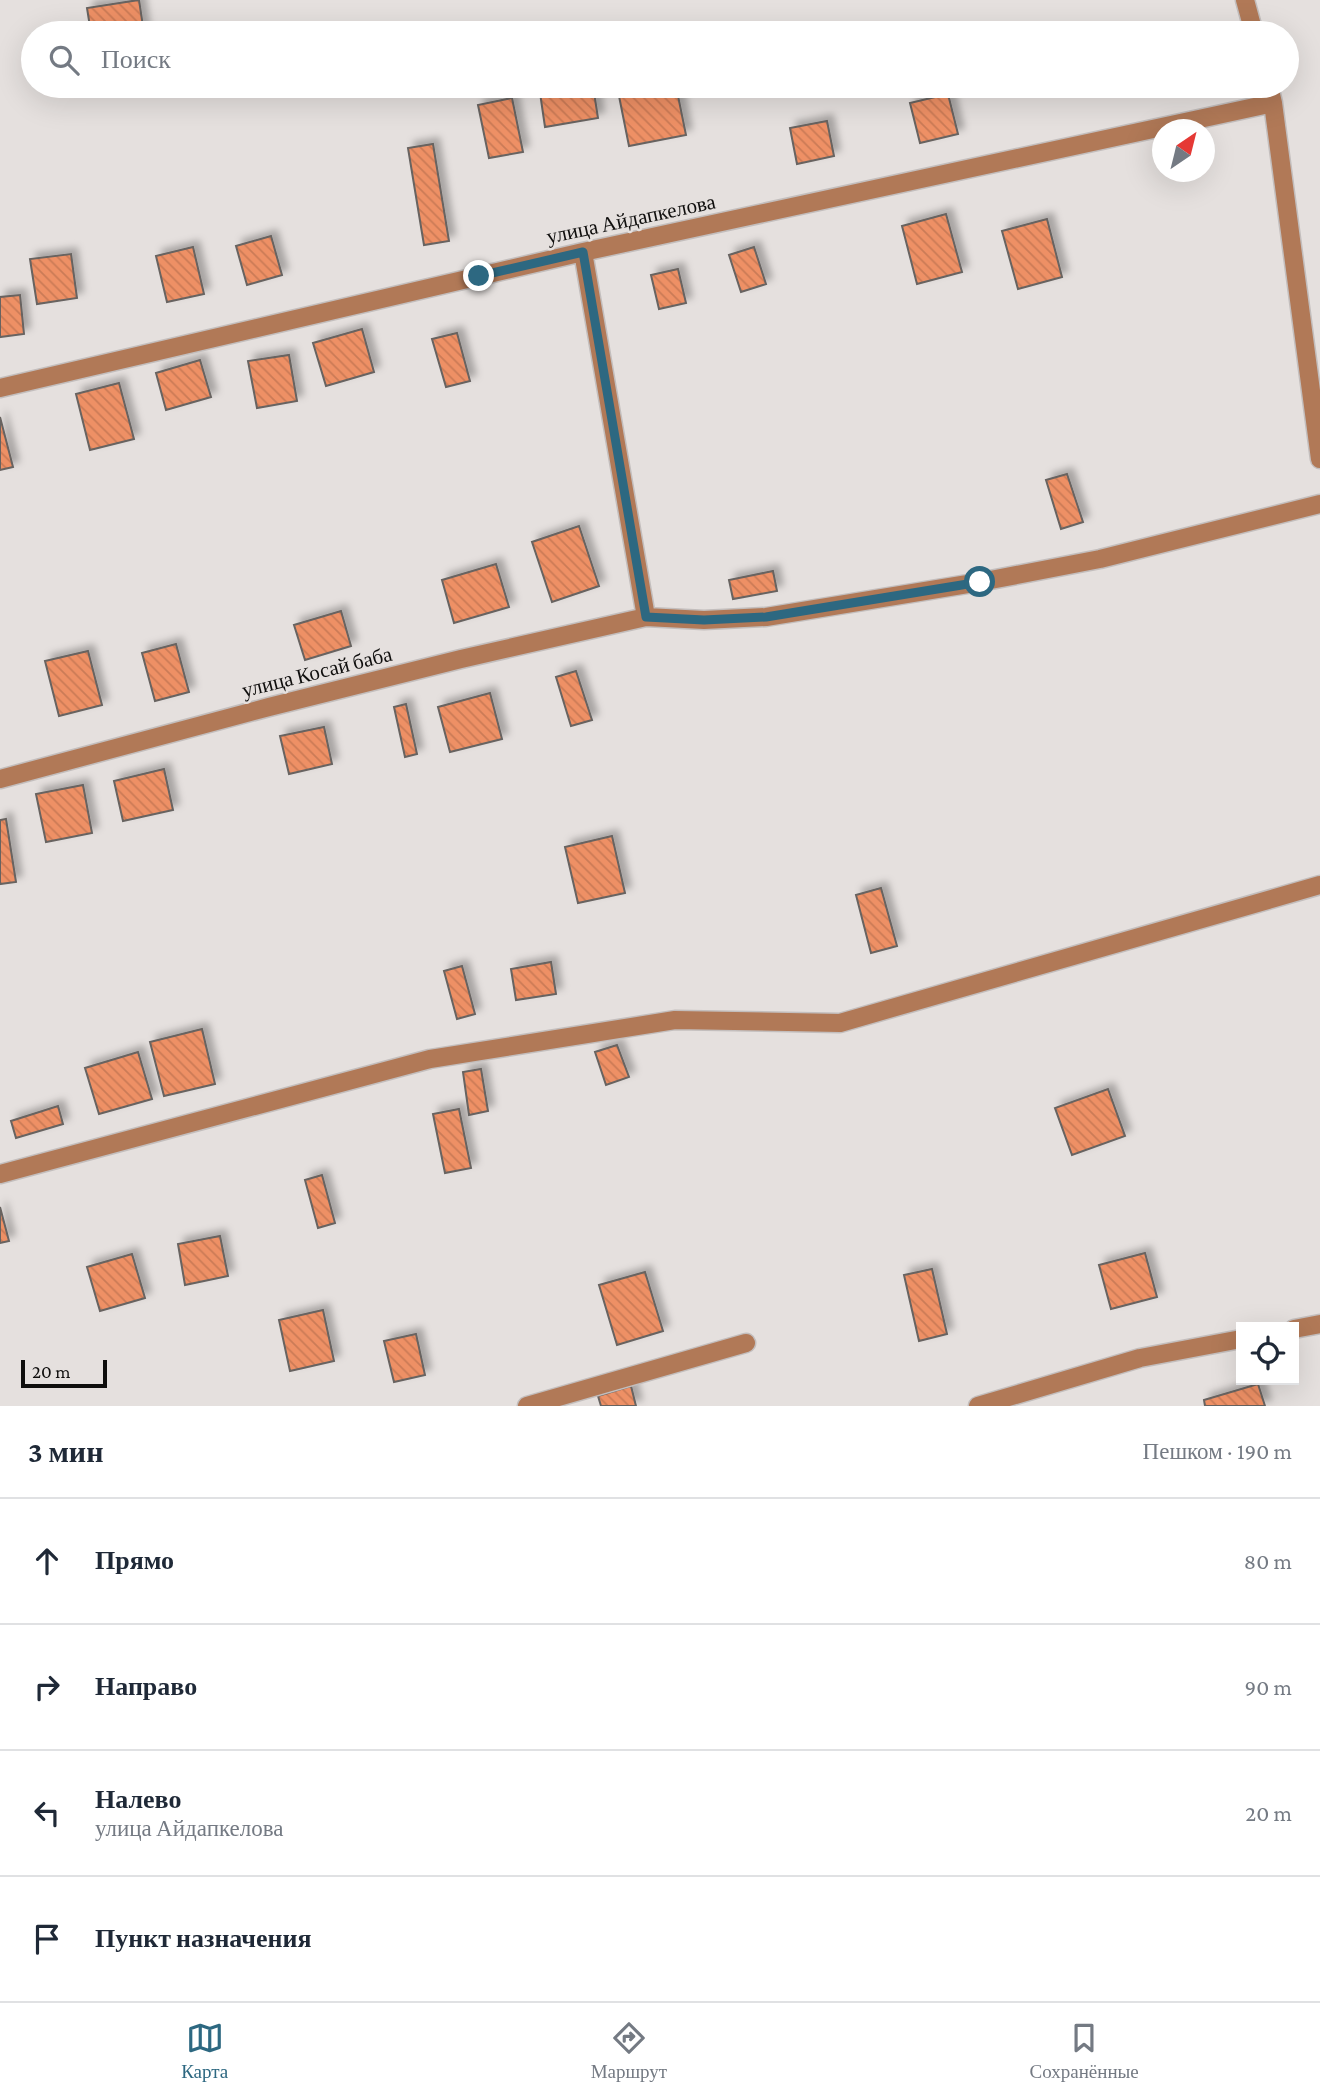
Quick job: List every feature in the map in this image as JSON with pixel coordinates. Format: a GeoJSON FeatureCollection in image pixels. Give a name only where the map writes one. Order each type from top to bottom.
{"type":"FeatureCollection","features":[{"type":"Feature","properties":{"kind":"street"},"geometry":{"type":"LineString","coordinates":[[1245,0],[1251,21]]}},
{"type":"Feature","properties":{"kind":"street","name":"улица Айдапкелова"},"geometry":{"type":"LineString","coordinates":[[0,388],[1254,98]]}},
{"type":"Feature","properties":{"kind":"street"},"geometry":{"type":"LineString","coordinates":[[1272,98],[1320,459]]}},
{"type":"Feature","properties":{"kind":"street"},"geometry":{"type":"LineString","coordinates":[[583,252],[646,617]]}},
{"type":"Feature","properties":{"kind":"street","name":"улица Косай баба"},"geometry":{"type":"LineString","coordinates":[[0,779],[269,707],[461,659],[646,617],[704,620],[766,617],[966,584],[1100,559],[1320,504]]}},
{"type":"Feature","properties":{"kind":"street"},"geometry":{"type":"LineString","coordinates":[[0,1174],[430,1059],[675,1020],[840,1023],[1320,885]]}},
{"type":"Feature","properties":{"kind":"street"},"geometry":{"type":"LineString","coordinates":[[1299,1328],[1320,1324]]}},
{"type":"Feature","properties":{"kind":"street"},"geometry":{"type":"LineString","coordinates":[[978,1406],[1140,1358],[1236,1340]]}},
{"type":"Feature","properties":{"kind":"street"},"geometry":{"type":"LineString","coordinates":[[527,1406],[746,1343]]}},
{"type":"Feature","properties":{"kind":"building"},"geometry":{"type":"Polygon","coordinates":[[[139,0],[142,21],[89,21],[87,8],[139,0]]]}},
{"type":"Feature","properties":{"kind":"building"},"geometry":{"type":"Polygon","coordinates":[[[512,98],[523,152],[489,158],[478,105],[512,98]]]}},
{"type":"Feature","properties":{"kind":"building"},"geometry":{"type":"Polygon","coordinates":[[[541,98],[595,98],[598,118],[545,127],[541,98]]]}},
{"type":"Feature","properties":{"kind":"building"},"geometry":{"type":"Polygon","coordinates":[[[619,98],[678,98],[686,135],[629,146],[619,98]]]}},
{"type":"Feature","properties":{"kind":"building"},"geometry":{"type":"Polygon","coordinates":[[[931,98],[949,98],[958,134],[920,143],[910,103],[931,98]]]}},
{"type":"Feature","properties":{"kind":"building"},"geometry":{"type":"Polygon","coordinates":[[[827,121],[834,156],[797,164],[790,128],[827,121]]]}},
{"type":"Feature","properties":{"kind":"building"},"geometry":{"type":"Polygon","coordinates":[[[433,144],[449,241],[424,245],[408,148],[433,144]]]}},
{"type":"Feature","properties":{"kind":"building"},"geometry":{"type":"Polygon","coordinates":[[[946,214],[962,272],[917,284],[902,226],[946,214]]]}},
{"type":"Feature","properties":{"kind":"building"},"geometry":{"type":"Polygon","coordinates":[[[1047,219],[1062,277],[1018,289],[1002,231],[1047,219]]]}},
{"type":"Feature","properties":{"kind":"building"},"geometry":{"type":"Polygon","coordinates":[[[271,236],[282,275],[247,285],[236,246],[271,236]]]}},
{"type":"Feature","properties":{"kind":"building"},"geometry":{"type":"Polygon","coordinates":[[[193,247],[204,294],[167,302],[156,256],[193,247]]]}},
{"type":"Feature","properties":{"kind":"building"},"geometry":{"type":"Polygon","coordinates":[[[754,247],[766,284],[741,292],[729,255],[754,247]]]}},
{"type":"Feature","properties":{"kind":"building"},"geometry":{"type":"Polygon","coordinates":[[[71,254],[77,298],[37,304],[30,259],[71,254]]]}},
{"type":"Feature","properties":{"kind":"building"},"geometry":{"type":"Polygon","coordinates":[[[678,269],[686,303],[659,309],[651,275],[678,269]]]}},
{"type":"Feature","properties":{"kind":"building"},"geometry":{"type":"Polygon","coordinates":[[[20,295],[24,334],[0,337],[0,297],[20,295]]]}},
{"type":"Feature","properties":{"kind":"building"},"geometry":{"type":"Polygon","coordinates":[[[362,329],[374,372],[326,386],[313,343],[362,329]]]}},
{"type":"Feature","properties":{"kind":"building"},"geometry":{"type":"Polygon","coordinates":[[[457,333],[470,381],[446,387],[432,339],[457,333]]]}},
{"type":"Feature","properties":{"kind":"building"},"geometry":{"type":"Polygon","coordinates":[[[289,355],[297,401],[257,408],[248,361],[289,355]]]}},
{"type":"Feature","properties":{"kind":"building"},"geometry":{"type":"Polygon","coordinates":[[[200,360],[211,397],[166,410],[156,373],[200,360]]]}},
{"type":"Feature","properties":{"kind":"building"},"geometry":{"type":"Polygon","coordinates":[[[119,383],[134,439],[90,450],[76,394],[119,383]]]}},
{"type":"Feature","properties":{"kind":"building"},"geometry":{"type":"Polygon","coordinates":[[[0,417],[13,467],[0,470],[0,417]]]}},
{"type":"Feature","properties":{"kind":"building"},"geometry":{"type":"Polygon","coordinates":[[[1067,474],[1083,522],[1061,529],[1046,480],[1067,474]]]}},
{"type":"Feature","properties":{"kind":"building"},"geometry":{"type":"Polygon","coordinates":[[[579,526],[599,586],[552,602],[532,542],[579,526]]]}},
{"type":"Feature","properties":{"kind":"building"},"geometry":{"type":"Polygon","coordinates":[[[496,564],[509,607],[454,623],[442,580],[496,564]]]}},
{"type":"Feature","properties":{"kind":"building"},"geometry":{"type":"Polygon","coordinates":[[[773,571],[777,591],[733,599],[729,580],[773,571]]]}},
{"type":"Feature","properties":{"kind":"building"},"geometry":{"type":"Polygon","coordinates":[[[341,611],[351,646],[305,660],[294,625],[341,611]]]}},
{"type":"Feature","properties":{"kind":"building"},"geometry":{"type":"Polygon","coordinates":[[[176,644],[189,692],[155,701],[142,653],[176,644]]]}},
{"type":"Feature","properties":{"kind":"building"},"geometry":{"type":"Polygon","coordinates":[[[88,651],[102,705],[59,716],[45,661],[88,651]]]}},
{"type":"Feature","properties":{"kind":"building"},"geometry":{"type":"Polygon","coordinates":[[[576,671],[592,720],[571,726],[556,677],[576,671]]]}},
{"type":"Feature","properties":{"kind":"building"},"geometry":{"type":"Polygon","coordinates":[[[490,693],[502,739],[450,752],[438,707],[490,693]]]}},
{"type":"Feature","properties":{"kind":"building"},"geometry":{"type":"Polygon","coordinates":[[[406,704],[417,754],[405,757],[394,707],[406,704]]]}},
{"type":"Feature","properties":{"kind":"building"},"geometry":{"type":"Polygon","coordinates":[[[324,727],[332,764],[289,774],[280,736],[324,727]]]}},
{"type":"Feature","properties":{"kind":"building"},"geometry":{"type":"Polygon","coordinates":[[[164,769],[173,810],[123,821],[114,781],[164,769]]]}},
{"type":"Feature","properties":{"kind":"building"},"geometry":{"type":"Polygon","coordinates":[[[83,785],[92,833],[46,842],[36,794],[83,785]]]}},
{"type":"Feature","properties":{"kind":"building"},"geometry":{"type":"Polygon","coordinates":[[[6,819],[16,882],[0,884],[0,820],[6,819]]]}},
{"type":"Feature","properties":{"kind":"building"},"geometry":{"type":"Polygon","coordinates":[[[612,836],[625,893],[578,903],[565,847],[612,836]]]}},
{"type":"Feature","properties":{"kind":"building"},"geometry":{"type":"Polygon","coordinates":[[[881,888],[897,946],[871,953],[856,895],[881,888]]]}},
{"type":"Feature","properties":{"kind":"building"},"geometry":{"type":"Polygon","coordinates":[[[551,962],[556,994],[516,1000],[511,969],[551,962]]]}},
{"type":"Feature","properties":{"kind":"building"},"geometry":{"type":"Polygon","coordinates":[[[462,966],[475,1014],[457,1019],[444,971],[462,966]]]}},
{"type":"Feature","properties":{"kind":"building"},"geometry":{"type":"Polygon","coordinates":[[[202,1029],[215,1084],[164,1096],[150,1042],[202,1029]]]}},
{"type":"Feature","properties":{"kind":"building"},"geometry":{"type":"Polygon","coordinates":[[[617,1045],[629,1077],[606,1085],[595,1052],[617,1045]]]}},
{"type":"Feature","properties":{"kind":"building"},"geometry":{"type":"Polygon","coordinates":[[[138,1052],[152,1099],[99,1114],[85,1068],[138,1052]]]}},
{"type":"Feature","properties":{"kind":"building"},"geometry":{"type":"Polygon","coordinates":[[[481,1069],[488,1111],[469,1115],[463,1072],[481,1069]]]}},
{"type":"Feature","properties":{"kind":"building"},"geometry":{"type":"Polygon","coordinates":[[[1108,1089],[1125,1136],[1072,1155],[1055,1108],[1108,1089]]]}},
{"type":"Feature","properties":{"kind":"building"},"geometry":{"type":"Polygon","coordinates":[[[58,1106],[63,1124],[16,1138],[11,1121],[58,1106]]]}},
{"type":"Feature","properties":{"kind":"building"},"geometry":{"type":"Polygon","coordinates":[[[459,1109],[471,1168],[445,1173],[433,1114],[459,1109]]]}},
{"type":"Feature","properties":{"kind":"building"},"geometry":{"type":"Polygon","coordinates":[[[322,1175],[335,1223],[318,1228],[305,1180],[322,1175]]]}},
{"type":"Feature","properties":{"kind":"building"},"geometry":{"type":"Polygon","coordinates":[[[0,1207],[9,1241],[0,1243],[0,1207]]]}},
{"type":"Feature","properties":{"kind":"building"},"geometry":{"type":"Polygon","coordinates":[[[220,1236],[228,1276],[185,1285],[178,1244],[220,1236]]]}},
{"type":"Feature","properties":{"kind":"building"},"geometry":{"type":"Polygon","coordinates":[[[1145,1253],[1157,1297],[1111,1309],[1099,1265],[1145,1253]]]}},
{"type":"Feature","properties":{"kind":"building"},"geometry":{"type":"Polygon","coordinates":[[[132,1254],[145,1298],[100,1311],[87,1267],[132,1254]]]}},
{"type":"Feature","properties":{"kind":"building"},"geometry":{"type":"Polygon","coordinates":[[[932,1269],[947,1334],[919,1341],[904,1275],[932,1269]]]}},
{"type":"Feature","properties":{"kind":"building"},"geometry":{"type":"Polygon","coordinates":[[[645,1272],[663,1331],[617,1345],[599,1285],[645,1272]]]}},
{"type":"Feature","properties":{"kind":"building"},"geometry":{"type":"Polygon","coordinates":[[[323,1310],[334,1361],[290,1371],[279,1320],[323,1310]]]}},
{"type":"Feature","properties":{"kind":"building"},"geometry":{"type":"Polygon","coordinates":[[[416,1334],[425,1375],[394,1382],[384,1341],[416,1334]]]}},
{"type":"Feature","properties":{"kind":"building"},"geometry":{"type":"Polygon","coordinates":[[[1258,1385],[1265,1406],[1205,1406],[1204,1400],[1258,1385]]]}},
{"type":"Feature","properties":{"kind":"building"},"geometry":{"type":"Polygon","coordinates":[[[631,1386],[636,1406],[601,1406],[598,1396],[631,1386]]]}},
{"type":"Feature","properties":{"kind":"route"},"geometry":{"type":"LineString","coordinates":[[479,276],[583,252],[646,617],[704,620],[766,617],[980,582]]}}]}
